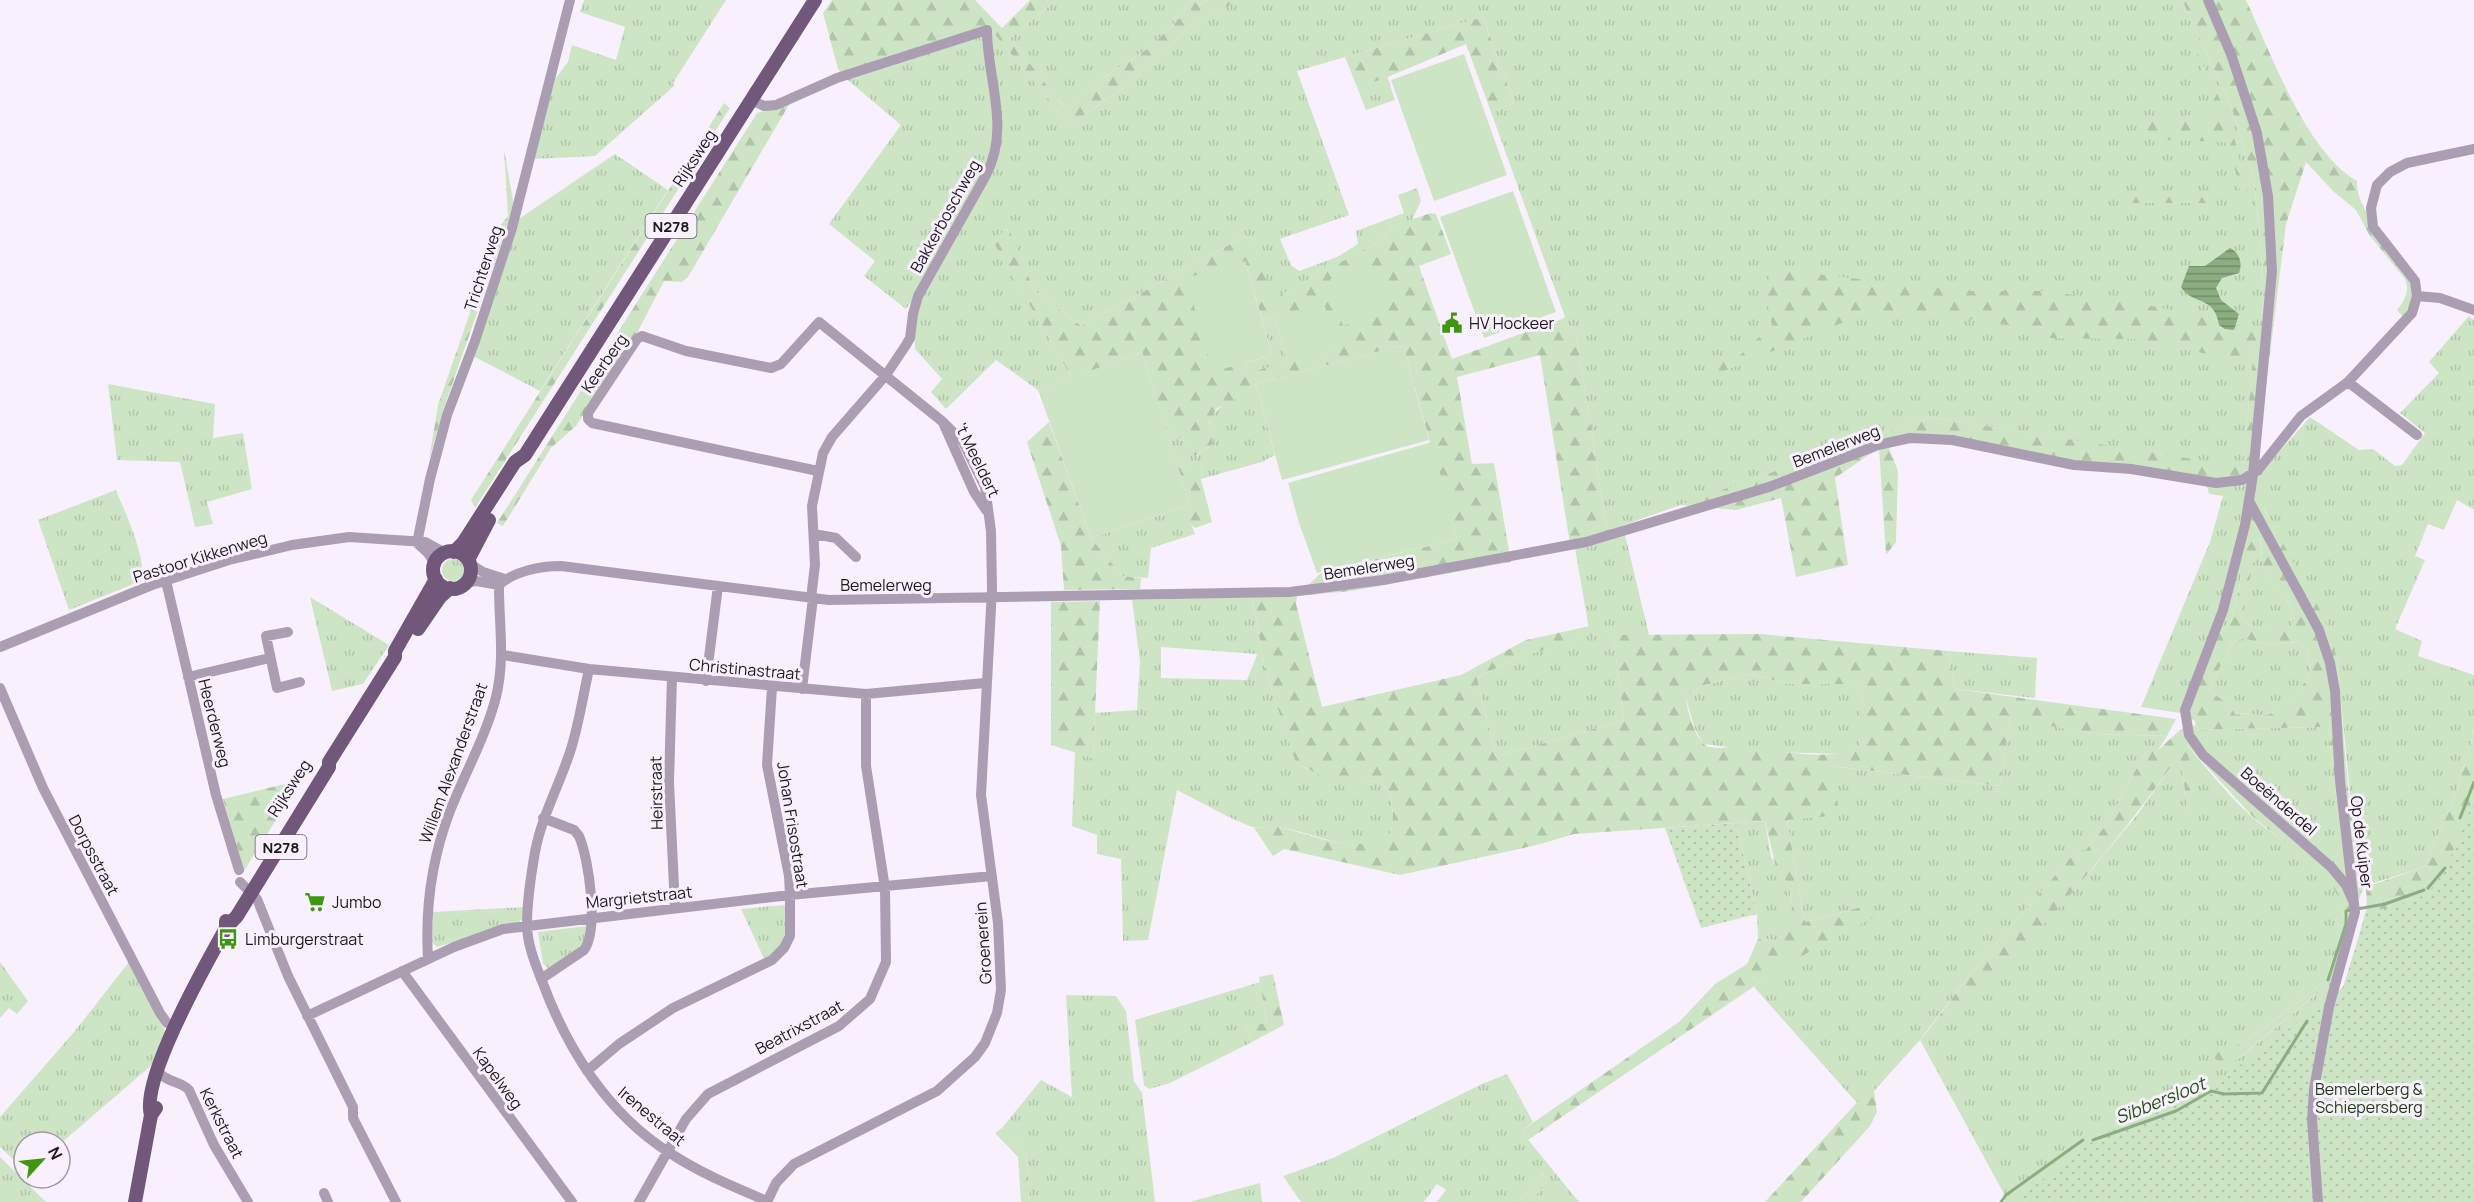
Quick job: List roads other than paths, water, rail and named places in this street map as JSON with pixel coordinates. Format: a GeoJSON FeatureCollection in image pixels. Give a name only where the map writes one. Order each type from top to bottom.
{"type":"FeatureCollection","features":[{"type":"Feature","properties":{"kind":"main road","name":"Rijksweg"},"geometry":{"type":"LineString","coordinates":[[469,562],[472,548],[522,467],[525,455],[815,0]]}},
{"type":"Feature","properties":{"kind":"main road","name":"Rijksweg"},"geometry":{"type":"LineString","coordinates":[[450,552],[463,543],[515,462],[525,455]]}},
{"type":"Feature","properties":{"kind":"main road"},"geometry":{"type":"LineString","coordinates":[[450,552],[469,562]]}},
{"type":"Feature","properties":{"kind":"main road","name":"N278"},"geometry":{"type":"LineString","coordinates":[[435,564],[450,552]]}},
{"type":"Feature","properties":{"kind":"main road","name":"N278"},"geometry":{"type":"LineString","coordinates":[[466,583],[470,574],[469,562]]}},
{"type":"Feature","properties":{"kind":"main road"},"geometry":{"type":"LineString","coordinates":[[435,564],[436,579],[450,588],[466,583]]}},
{"type":"Feature","properties":{"kind":"main road","name":"Rijksweg"},"geometry":{"type":"LineString","coordinates":[[165,1077],[174,1026],[226,928],[237,916],[244,883],[329,767],[329,762],[395,657],[395,651],[436,579]]}},
{"type":"Feature","properties":{"kind":"main road","name":"Rijksweg"},"geometry":{"type":"LineString","coordinates":[[395,657],[400,655],[440,597],[450,588]]}},
{"type":"Feature","properties":{"kind":"main road","name":"Rijksweg"},"geometry":{"type":"LineString","coordinates":[[135,1202],[151,1115],[194,989]]}},
{"type":"Feature","properties":{"kind":"street","name":"Trichterweg"},"geometry":{"type":"LineString","coordinates":[[417,543],[429,478],[447,415],[475,341],[512,228],[570,0]]}},
{"type":"Feature","properties":{"kind":"street"},"geometry":{"type":"LineString","coordinates":[[2208,0],[2249,104],[2262,154],[2268,196],[2272,248],[2271,307],[2249,501]]}},
{"type":"Feature","properties":{"kind":"street","name":"Bakkerboschweg"},"geometry":{"type":"LineString","coordinates":[[751,99],[764,106],[776,105],[837,78],[987,30],[998,121],[995,154],[986,175],[918,296],[910,338],[886,375],[826,445],[818,471],[812,506],[815,565],[812,598]]}},
{"type":"Feature","properties":{"kind":"street"},"geometry":{"type":"LineString","coordinates":[[2253,475],[2301,416],[2348,382],[2410,317],[2417,296],[2411,275],[2373,227],[2371,208],[2373,192],[2385,176],[2402,165],[2474,149]]}},
{"type":"Feature","properties":{"kind":"street"},"geometry":{"type":"LineString","coordinates":[[2417,296],[2437,297],[2474,310]]}},
{"type":"Feature","properties":{"kind":"street","name":"Keerberg"},"geometry":{"type":"LineString","coordinates":[[818,471],[592,423],[588,419],[588,413],[637,339],[642,336],[674,348],[771,368],[781,364],[819,322],[886,375]]}},
{"type":"Feature","properties":{"kind":"street","name":"'t Meeldert"},"geometry":{"type":"LineString","coordinates":[[886,375],[943,422],[974,492],[987,511],[991,531],[992,599]]}},
{"type":"Feature","properties":{"kind":"street"},"geometry":{"type":"LineString","coordinates":[[2348,382],[2417,435]]}},
{"type":"Feature","properties":{"kind":"street","name":"Bemelerweg"},"geometry":{"type":"LineString","coordinates":[[466,583],[501,581],[538,568],[568,567],[812,598],[864,601],[1290,592],[1405,576],[1586,542],[1769,487],[1878,445],[1910,438],[1926,437],[1966,442],[2063,464],[2140,470],[2216,483],[2242,480],[2253,475]]}},
{"type":"Feature","properties":{"kind":"street","name":"Boeënderdel"},"geometry":{"type":"LineString","coordinates":[[2249,501],[2223,610],[2187,701],[2185,720],[2193,742],[2204,755],[2331,867],[2346,885],[2354,903]]}},
{"type":"Feature","properties":{"kind":"street","name":"Op de Kuiper"},"geometry":{"type":"LineString","coordinates":[[2249,501],[2313,617],[2330,663],[2335,691],[2340,781],[2354,920],[2329,1007],[2314,1089],[2312,1120],[2318,1202]]}},
{"type":"Feature","properties":{"kind":"street"},"geometry":{"type":"LineString","coordinates":[[814,534],[836,538],[856,557]]}},
{"type":"Feature","properties":{"kind":"street","name":"Pastoor Kikkenweg"},"geometry":{"type":"LineString","coordinates":[[0,647],[166,581],[248,555],[330,538],[427,542],[450,552]]}},
{"type":"Feature","properties":{"kind":"street"},"geometry":{"type":"LineString","coordinates":[[417,543],[428,553],[435,564]]}},
{"type":"Feature","properties":{"kind":"street"},"geometry":{"type":"LineString","coordinates":[[469,562],[501,581]]}},
{"type":"Feature","properties":{"kind":"street","name":"Heerderweg"},"geometry":{"type":"LineString","coordinates":[[166,581],[216,795],[244,883]]}},
{"type":"Feature","properties":{"kind":"street","name":"Willem Alexanderstraat"},"geometry":{"type":"LineString","coordinates":[[428,959],[428,911],[437,853],[449,814],[495,697],[502,655],[501,581]]}},
{"type":"Feature","properties":{"kind":"street"},"geometry":{"type":"LineString","coordinates":[[706,681],[718,586]]}},
{"type":"Feature","properties":{"kind":"street"},"geometry":{"type":"LineString","coordinates":[[802,689],[812,598]]}},
{"type":"Feature","properties":{"kind":"street","name":"Groenerein"},"geometry":{"type":"LineString","coordinates":[[767,1202],[776,1183],[794,1164],[937,1091],[975,1057],[992,1026],[1001,990],[1001,957],[981,795],[992,599]]}},
{"type":"Feature","properties":{"kind":"street"},"geometry":{"type":"LineString","coordinates":[[288,632],[266,636],[277,688],[300,682]]}},
{"type":"Feature","properties":{"kind":"street","name":"Christinastraat"},"geometry":{"type":"LineString","coordinates":[[502,655],[589,669],[866,694],[986,683]]}},
{"type":"Feature","properties":{"kind":"street"},"geometry":{"type":"LineString","coordinates":[[188,677],[270,658]]}},
{"type":"Feature","properties":{"kind":"street","name":"Irenestraat"},"geometry":{"type":"LineString","coordinates":[[589,669],[571,749],[543,818],[535,854],[527,925],[532,955],[554,1014],[587,1071],[618,1110],[667,1152],[700,1172],[767,1202]]}},
{"type":"Feature","properties":{"kind":"street","name":"Heirstraat"},"geometry":{"type":"LineString","coordinates":[[672,677],[669,782],[675,908]]}},
{"type":"Feature","properties":{"kind":"street","name":"Johan Frisostraat"},"geometry":{"type":"LineString","coordinates":[[587,1071],[619,1044],[673,1008],[772,960],[784,948],[790,936],[789,876],[766,765],[772,687]]}},
{"type":"Feature","properties":{"kind":"street","name":"Dorpsstraat"},"geometry":{"type":"LineString","coordinates":[[0,688],[43,788],[160,1013],[167,1023],[174,1026]]}},
{"type":"Feature","properties":{"kind":"street","name":"Beatrixstraat"},"geometry":{"type":"LineString","coordinates":[[639,1202],[686,1119],[708,1094],[839,1026],[870,999],[886,962],[885,888],[866,766],[866,694]]}},
{"type":"Feature","properties":{"kind":"street"},"geometry":{"type":"LineString","coordinates":[[541,979],[584,950],[588,944],[593,917],[579,836],[574,831],[543,818]]}},
{"type":"Feature","properties":{"kind":"street","name":"Margrietstraat"},"geometry":{"type":"LineString","coordinates":[[307,1016],[428,959],[503,929],[790,895],[885,888],[992,876]]}},
{"type":"Feature","properties":{"kind":"street"},"geometry":{"type":"LineString","coordinates":[[244,883],[353,1107],[353,1118],[396,1202]]}},
{"type":"Feature","properties":{"kind":"street","name":"Kapelweg"},"geometry":{"type":"LineString","coordinates":[[402,971],[572,1202]]}},
{"type":"Feature","properties":{"kind":"street","name":"Kerkstraat"},"geometry":{"type":"LineString","coordinates":[[165,1077],[189,1090],[214,1145],[248,1202]]}},
{"type":"Feature","properties":{"kind":"waterway","name":"Sibbersloot"},"geometry":{"type":"LineString","coordinates":[[2460,818],[2474,782]]}},
{"type":"Feature","properties":{"kind":"waterway","name":"Sibbersloot"},"geometry":{"type":"LineString","coordinates":[[2428,888],[2445,868]]}},
{"type":"Feature","properties":{"kind":"waterway","name":"Sibbersloot"},"geometry":{"type":"LineString","coordinates":[[2328,980],[2346,924],[2346,911],[2385,904],[2424,890]]}},
{"type":"Feature","properties":{"kind":"waterway","name":"Sibbersloot"},"geometry":{"type":"LineString","coordinates":[[2093,1140],[2176,1111],[2211,1091],[2224,1094],[2262,1093],[2307,1021]]}},
{"type":"Feature","properties":{"kind":"waterway","name":"Sibbersloot"},"geometry":{"type":"LineString","coordinates":[[2001,1202],[2006,1195],[2083,1140]]}},
{"type":"Feature","properties":{"kind":"place","name":"HV Hockeer"},"geometry":{"type":"Point","coordinates":[1452,323]}},
{"type":"Feature","properties":{"kind":"place","name":"Jumbo"},"geometry":{"type":"Point","coordinates":[315,902]}},
{"type":"Feature","properties":{"kind":"place","name":"Limburgerstraat"},"geometry":{"type":"Point","coordinates":[228,939]}},
{"type":"Feature","properties":{"kind":"park label","name":"Bemelerberg & Schiepersberg"},"geometry":{"type":"Point","coordinates":[2369,1098]}}]}
